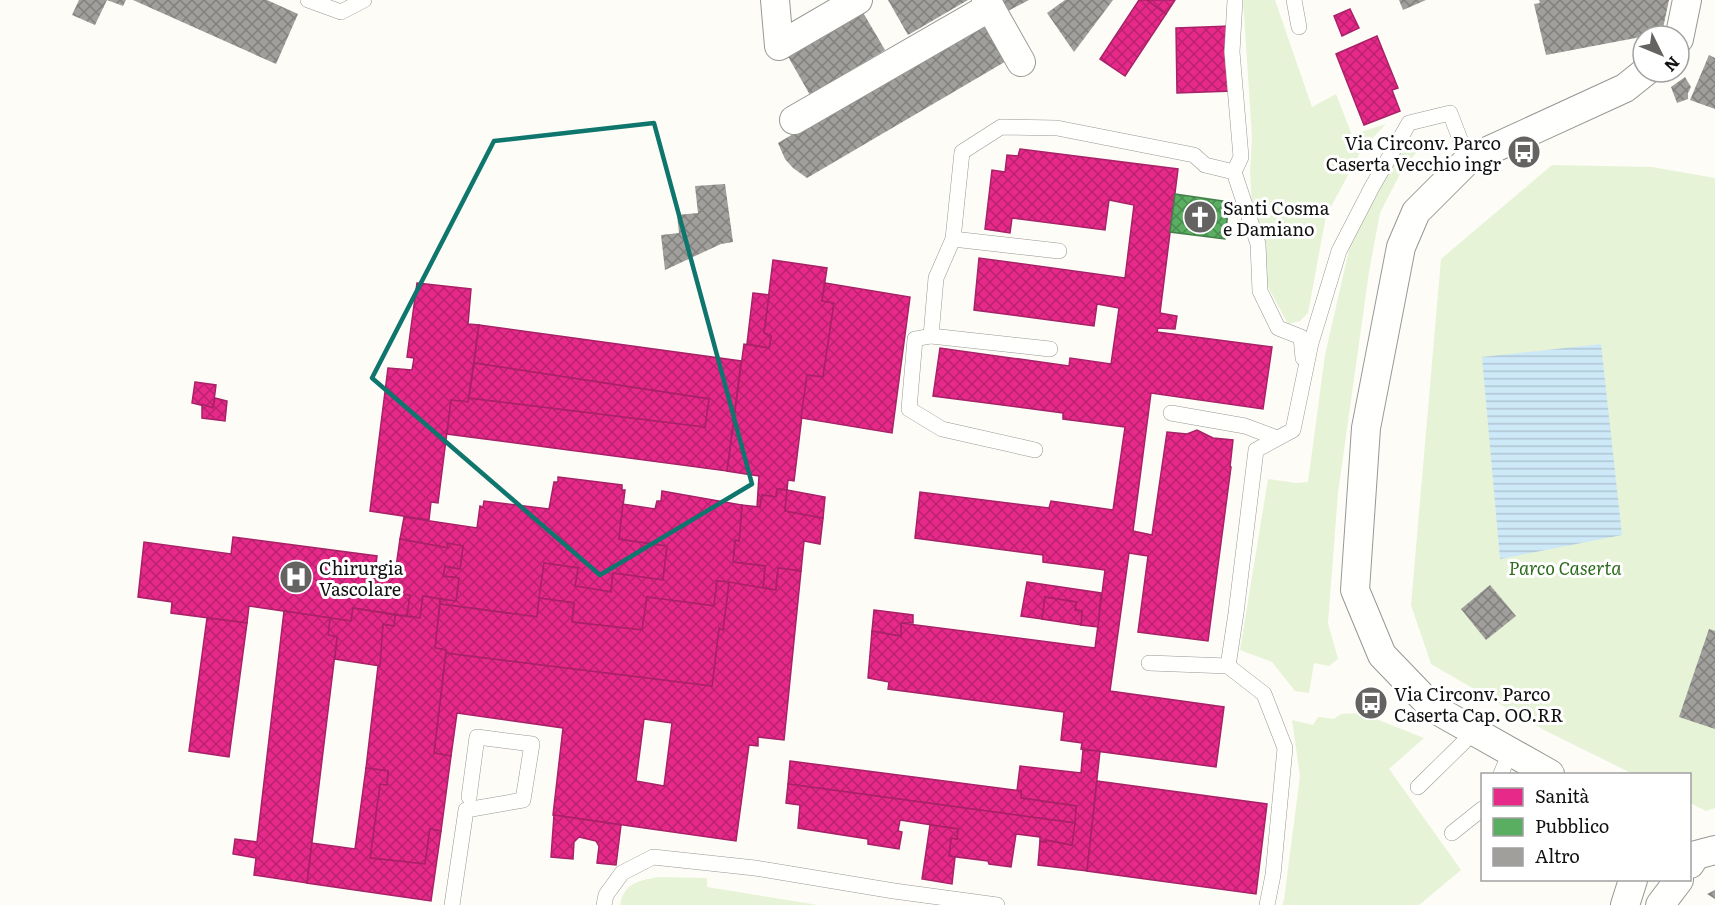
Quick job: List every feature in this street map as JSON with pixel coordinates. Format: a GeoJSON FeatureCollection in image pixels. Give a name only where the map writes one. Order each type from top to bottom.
{"type":"FeatureCollection","features":[{"type":"Feature","properties":{"kind":"street"},"geometry":{"type":"LineString","coordinates":[[775,0],[779,46],[858,0]]}},
{"type":"Feature","properties":{"kind":"street"},"geometry":{"type":"LineString","coordinates":[[1682,24],[1687,0]]}},
{"type":"Feature","properties":{"kind":"street"},"geometry":{"type":"LineString","coordinates":[[794,120],[988,3],[1021,62]]}},
{"type":"Feature","properties":{"kind":"street"},"geometry":{"type":"LineString","coordinates":[[1546,773],[1505,763],[1474,732],[1433,708],[1382,655],[1355,590],[1366,428],[1401,247],[1416,212],[1468,160],[1631,83]]}},
{"type":"Feature","properties":{"kind":"street"},"geometry":{"type":"LineString","coordinates":[[1625,905],[1632,881]]}},
{"type":"Feature","properties":{"kind":"street"},"geometry":{"type":"LineString","coordinates":[[1660,905],[1677,881]]}},
{"type":"Feature","properties":{"kind":"lane"},"geometry":{"type":"LineString","coordinates":[[308,0],[341,12],[364,0]]}},
{"type":"Feature","properties":{"kind":"lane"},"geometry":{"type":"LineString","coordinates":[[1235,0],[1232,51],[1241,157],[1233,172],[1258,244],[1260,291],[1278,328],[1301,337],[1304,373]]}},
{"type":"Feature","properties":{"kind":"lane"},"geometry":{"type":"LineString","coordinates":[[1294,0],[1299,27]]}},
{"type":"Feature","properties":{"kind":"lane"},"geometry":{"type":"LineString","coordinates":[[1228,666],[1256,450],[1293,430],[1311,343],[1339,250],[1409,123],[1450,113],[1468,160]]}},
{"type":"Feature","properties":{"kind":"lane"},"geometry":{"type":"LineString","coordinates":[[931,336],[936,278],[953,239],[962,152],[1001,127],[1057,128],[1194,155],[1205,165],[1233,172]]}},
{"type":"Feature","properties":{"kind":"lane"},"geometry":{"type":"LineString","coordinates":[[953,239],[1059,251]]}},
{"type":"Feature","properties":{"kind":"lane"},"geometry":{"type":"LineString","coordinates":[[1035,450],[942,429],[909,409],[915,339],[931,336],[1050,349]]}},
{"type":"Feature","properties":{"kind":"lane"},"geometry":{"type":"LineString","coordinates":[[1172,413],[1245,426],[1277,438]]}},
{"type":"Feature","properties":{"kind":"lane"},"geometry":{"type":"LineString","coordinates":[[1149,663],[1228,666],[1264,694],[1285,748],[1273,875],[1267,905]]}},
{"type":"Feature","properties":{"kind":"lane"},"geometry":{"type":"LineString","coordinates":[[1418,787],[1474,732]]}},
{"type":"Feature","properties":{"kind":"lane"},"geometry":{"type":"LineString","coordinates":[[452,905],[466,810],[523,800],[532,744],[477,737],[469,797]]}},
{"type":"Feature","properties":{"kind":"lane"},"geometry":{"type":"LineString","coordinates":[[1452,833],[1481,810]]}},
{"type":"Feature","properties":{"kind":"lane"},"geometry":{"type":"LineString","coordinates":[[604,905],[606,895],[622,873],[653,857],[755,868],[894,891],[998,905]]}},
{"type":"Feature","properties":{"kind":"highlighted area"},"geometry":{"type":"Polygon","coordinates":[[[654,123],[752,484],[600,575],[372,378],[494,141],[654,123]]]}},
{"type":"Feature","properties":{"kind":"green space"},"geometry":{"type":"Polygon","coordinates":[[[1243,0],[1275,0],[1312,107],[1336,94],[1352,135],[1386,124],[1362,149],[1326,216],[1308,313],[1300,321],[1288,324],[1267,285],[1265,247],[1252,203],[1250,173],[1252,137],[1243,0]]]}},
{"type":"Feature","properties":{"kind":"green space"},"geometry":{"type":"Polygon","coordinates":[[[1414,139],[1419,149],[1401,172],[1380,213],[1369,272],[1338,493],[1328,623],[1338,659],[1329,666],[1314,663],[1309,693],[1295,691],[1272,662],[1240,650],[1268,479],[1296,483],[1308,482],[1325,355],[1349,250],[1360,220],[1394,158],[1414,139]]]}},
{"type":"Feature","properties":{"kind":"green space","name":"Parco Caserta"},"geometry":{"type":"Polygon","coordinates":[[[1552,165],[1652,167],[1715,178],[1715,808],[1706,811],[1691,804],[1691,773],[1631,773],[1546,731],[1431,664],[1411,605],[1441,259],[1552,165]]]}},
{"type":"Feature","properties":{"kind":"green space"},"geometry":{"type":"Polygon","coordinates":[[[1361,713],[1424,738],[1389,769],[1461,870],[1419,905],[1282,905],[1300,776],[1292,720],[1313,725],[1318,717],[1334,719],[1341,714],[1361,713]]]}},
{"type":"Feature","properties":{"kind":"green space"},"geometry":{"type":"Polygon","coordinates":[[[658,877],[707,878],[707,887],[818,905],[620,905],[625,892],[633,884],[658,877]]]}},
{"type":"Feature","properties":{"kind":"water"},"geometry":{"type":"Polygon","coordinates":[[[1601,344],[1622,535],[1500,559],[1482,357],[1601,344]]]}},
{"type":"Feature","properties":{"kind":"building: Sanità"},"geometry":{"type":"Polygon","coordinates":[[[1139,0],[1147,0],[1166,14],[1125,76],[1100,59],[1139,0]]]}},
{"type":"Feature","properties":{"kind":"building: Sanità"},"geometry":{"type":"Polygon","coordinates":[[[1147,0],[1175,0],[1166,14],[1147,0]]]}},
{"type":"Feature","properties":{"kind":"building: Sanità"},"geometry":{"type":"Polygon","coordinates":[[[1350,9],[1359,28],[1342,36],[1334,16],[1350,9]]]}},
{"type":"Feature","properties":{"kind":"building: Sanità"},"geometry":{"type":"Polygon","coordinates":[[[1231,26],[1233,91],[1177,93],[1176,28],[1231,26]]]}},
{"type":"Feature","properties":{"kind":"building: Sanità"},"geometry":{"type":"Polygon","coordinates":[[[1377,36],[1398,88],[1392,90],[1400,111],[1364,125],[1336,54],[1377,36]]]}},
{"type":"Feature","properties":{"kind":"building: Sanità"},"geometry":{"type":"Polygon","coordinates":[[[1020,149],[1178,169],[1160,313],[1177,316],[1175,329],[1158,328],[1157,332],[1272,347],[1263,409],[1151,393],[1133,531],[1152,535],[1167,432],[1187,434],[1197,430],[1213,438],[1233,440],[1208,641],[1138,632],[1148,556],[1129,553],[1110,691],[1224,707],[1216,767],[1081,749],[1082,743],[1061,740],[1064,712],[888,689],[889,682],[868,678],[872,631],[901,636],[901,623],[1095,648],[1105,570],[1043,562],[1043,555],[915,538],[920,492],[1049,508],[1051,501],[1113,510],[1125,427],[1063,419],[1063,413],[933,396],[940,348],[1069,366],[1070,358],[1111,364],[1119,308],[1097,304],[1094,326],[974,310],[979,258],[1125,278],[1134,205],[1109,200],[1105,230],[1012,218],[1010,233],[985,229],[992,170],[1005,172],[1007,155],[1018,156],[1020,149]]]}},
{"type":"Feature","properties":{"kind":"building: Sanità"},"geometry":{"type":"Polygon","coordinates":[[[773,260],[827,268],[822,301],[834,303],[823,377],[807,375],[794,481],[788,480],[787,490],[777,489],[776,497],[762,495],[760,507],[757,507],[759,476],[727,471],[744,344],[769,348],[771,336],[764,333],[773,260]]]}},
{"type":"Feature","properties":{"kind":"building: Sanità"},"geometry":{"type":"Polygon","coordinates":[[[417,283],[471,289],[468,324],[479,325],[468,402],[451,400],[438,503],[431,502],[429,520],[370,511],[388,368],[412,370],[414,358],[407,357],[417,283]]]}},
{"type":"Feature","properties":{"kind":"building: Sanità"},"geometry":{"type":"Polygon","coordinates":[[[825,283],[910,297],[892,433],[801,418],[807,375],[823,377],[834,303],[822,301],[825,283]]]}},
{"type":"Feature","properties":{"kind":"building: Sanità"},"geometry":{"type":"Polygon","coordinates":[[[753,293],[769,295],[764,333],[771,336],[769,348],[747,344],[753,293]]]}},
{"type":"Feature","properties":{"kind":"building: Sanità"},"geometry":{"type":"Polygon","coordinates":[[[479,325],[741,361],[727,471],[447,434],[451,400],[468,402],[469,398],[705,427],[709,399],[474,363],[479,325]]]}},
{"type":"Feature","properties":{"kind":"building: Sanità"},"geometry":{"type":"Polygon","coordinates":[[[474,363],[709,399],[705,427],[469,398],[474,363]]]}},
{"type":"Feature","properties":{"kind":"building: Sanità"},"geometry":{"type":"Polygon","coordinates":[[[195,382],[216,385],[213,408],[192,403],[195,382]]]}},
{"type":"Feature","properties":{"kind":"building: Sanità"},"geometry":{"type":"Polygon","coordinates":[[[215,398],[227,401],[225,421],[202,418],[202,404],[213,408],[215,398]]]}},
{"type":"Feature","properties":{"kind":"building: Sanità"},"geometry":{"type":"Polygon","coordinates":[[[558,477],[622,485],[622,490],[625,490],[619,539],[667,546],[663,580],[613,573],[611,592],[575,586],[578,568],[544,563],[537,617],[440,604],[440,599],[456,601],[459,578],[443,576],[445,566],[460,569],[463,546],[447,543],[448,548],[400,539],[404,517],[477,528],[480,506],[483,507],[484,501],[549,509],[554,482],[558,482],[558,477]]]}},
{"type":"Feature","properties":{"kind":"building: Sanità"},"geometry":{"type":"Polygon","coordinates":[[[777,489],[787,490],[785,511],[823,518],[820,544],[804,541],[801,571],[778,568],[776,590],[763,588],[765,566],[733,562],[735,540],[739,541],[742,505],[760,507],[762,495],[776,497],[777,489]]]}},
{"type":"Feature","properties":{"kind":"building: Sanità"},"geometry":{"type":"Polygon","coordinates":[[[787,490],[825,497],[823,518],[785,511],[787,490]]]}},
{"type":"Feature","properties":{"kind":"building: Sanità"},"geometry":{"type":"Polygon","coordinates":[[[662,491],[742,505],[739,541],[735,540],[733,562],[765,566],[763,588],[717,581],[714,606],[647,597],[642,630],[572,622],[574,603],[539,598],[544,563],[578,568],[575,586],[611,592],[613,573],[663,580],[667,546],[619,539],[623,504],[655,509],[657,501],[661,501],[662,491]]]}},
{"type":"Feature","properties":{"kind":"building: Sanità"},"geometry":{"type":"Polygon","coordinates":[[[233,537],[377,556],[373,590],[410,595],[407,616],[353,608],[351,621],[249,606],[247,623],[171,613],[172,602],[138,597],[144,542],[231,554],[233,537]]]}},
{"type":"Feature","properties":{"kind":"building: Sanità"},"geometry":{"type":"Polygon","coordinates":[[[400,539],[448,548],[447,543],[463,546],[460,569],[445,566],[443,576],[459,578],[456,601],[423,596],[420,618],[407,616],[410,595],[373,590],[376,564],[396,567],[400,539]]]}},
{"type":"Feature","properties":{"kind":"building: Sanità"},"geometry":{"type":"Polygon","coordinates":[[[778,568],[801,571],[784,740],[758,737],[758,746],[749,745],[736,841],[553,815],[563,728],[457,713],[451,756],[434,753],[446,653],[712,686],[719,628],[723,630],[729,582],[776,590],[778,568]],[[644,719],[636,781],[664,786],[672,723],[644,719]]]}},
{"type":"Feature","properties":{"kind":"building: Sanità"},"geometry":{"type":"Polygon","coordinates":[[[717,581],[729,582],[723,630],[719,628],[712,686],[446,653],[446,650],[435,648],[440,604],[537,617],[539,598],[574,603],[572,622],[642,630],[647,597],[714,606],[717,581]]]}},
{"type":"Feature","properties":{"kind":"building: Sanità"},"geometry":{"type":"Polygon","coordinates":[[[1027,582],[1101,593],[1098,627],[1081,625],[1082,611],[1075,610],[1076,602],[1045,597],[1042,619],[1021,616],[1027,582]]]}},
{"type":"Feature","properties":{"kind":"building: Sanità"},"geometry":{"type":"Polygon","coordinates":[[[423,596],[440,599],[435,648],[446,650],[434,753],[451,756],[441,831],[430,829],[425,864],[370,858],[380,784],[387,785],[388,771],[366,768],[383,624],[394,626],[395,615],[420,618],[423,596]]]}},
{"type":"Feature","properties":{"kind":"building: Sanità"},"geometry":{"type":"Polygon","coordinates":[[[1045,597],[1076,602],[1075,610],[1082,611],[1081,625],[1042,619],[1045,597]]]}},
{"type":"Feature","properties":{"kind":"building: Sanità"},"geometry":{"type":"Polygon","coordinates":[[[353,608],[395,615],[394,626],[383,624],[380,666],[335,659],[337,637],[328,635],[330,618],[351,621],[353,608]]]}},
{"type":"Feature","properties":{"kind":"building: Sanità"},"geometry":{"type":"Polygon","coordinates":[[[874,610],[913,615],[913,623],[901,623],[901,636],[872,631],[874,610]]]}},
{"type":"Feature","properties":{"kind":"building: Sanità"},"geometry":{"type":"Polygon","coordinates":[[[284,611],[330,618],[328,635],[337,637],[307,883],[254,875],[256,858],[233,854],[235,839],[257,842],[284,611]]]}},
{"type":"Feature","properties":{"kind":"building: Sanità"},"geometry":{"type":"Polygon","coordinates":[[[207,618],[247,623],[229,757],[189,751],[207,618]]]}},
{"type":"Feature","properties":{"kind":"building: Sanità"},"geometry":{"type":"Polygon","coordinates":[[[1083,750],[1100,751],[1087,871],[1038,865],[1040,841],[1072,845],[1076,806],[1021,798],[1021,791],[1017,791],[1020,766],[1081,773],[1083,750]]]}},
{"type":"Feature","properties":{"kind":"building: Sanità"},"geometry":{"type":"Polygon","coordinates":[[[790,761],[1021,791],[1021,798],[1076,806],[1075,823],[788,784],[790,761]]]}},
{"type":"Feature","properties":{"kind":"building: Sanità"},"geometry":{"type":"Polygon","coordinates":[[[366,768],[388,771],[387,785],[380,784],[370,858],[425,864],[430,829],[441,831],[431,901],[307,883],[312,843],[355,849],[366,768]]]}},
{"type":"Feature","properties":{"kind":"building: Sanità"},"geometry":{"type":"Polygon","coordinates":[[[1097,781],[1267,804],[1256,894],[1087,871],[1097,781]]]}},
{"type":"Feature","properties":{"kind":"building: Sanità"},"geometry":{"type":"Polygon","coordinates":[[[788,784],[1075,823],[1072,845],[1040,841],[1040,837],[1016,834],[1011,867],[989,864],[988,861],[949,856],[951,838],[957,839],[958,829],[900,820],[898,831],[902,832],[899,849],[868,844],[868,839],[798,828],[800,805],[786,803],[788,784]]]}},
{"type":"Feature","properties":{"kind":"building: Sanità"},"geometry":{"type":"Polygon","coordinates":[[[554,815],[621,825],[616,865],[597,863],[599,846],[596,841],[579,837],[574,842],[573,859],[551,857],[554,815]]]}},
{"type":"Feature","properties":{"kind":"building: Sanità"},"geometry":{"type":"Polygon","coordinates":[[[930,825],[958,829],[957,839],[951,838],[949,856],[955,857],[952,884],[922,879],[930,825]]]}},
{"type":"Feature","properties":{"kind":"building: Pubblico","name":"Santi Cosma e Damiano"},"geometry":{"type":"Polygon","coordinates":[[[1175,194],[1229,202],[1225,239],[1170,232],[1175,194]]]}},
{"type":"Feature","properties":{"kind":"building: Altro"},"geometry":{"type":"Polygon","coordinates":[[[79,0],[107,0],[95,25],[72,15],[79,0]]]}},
{"type":"Feature","properties":{"kind":"building: Altro"},"geometry":{"type":"Polygon","coordinates":[[[107,0],[126,0],[123,6],[107,0]]]}},
{"type":"Feature","properties":{"kind":"building: Altro"},"geometry":{"type":"Polygon","coordinates":[[[133,0],[267,0],[298,14],[276,64],[133,0]]]}},
{"type":"Feature","properties":{"kind":"building: Altro"},"geometry":{"type":"Polygon","coordinates":[[[888,0],[968,0],[908,35],[888,0]]]}},
{"type":"Feature","properties":{"kind":"building: Altro"},"geometry":{"type":"Polygon","coordinates":[[[1002,0],[1029,0],[1008,11],[1002,0]]]}},
{"type":"Feature","properties":{"kind":"building: Altro"},"geometry":{"type":"Polygon","coordinates":[[[1065,0],[1113,0],[1074,52],[1047,13],[1065,0]]]}},
{"type":"Feature","properties":{"kind":"building: Altro"},"geometry":{"type":"Polygon","coordinates":[[[1399,0],[1426,0],[1403,10],[1399,0]]]}},
{"type":"Feature","properties":{"kind":"building: Altro"},"geometry":{"type":"Polygon","coordinates":[[[1539,0],[1669,0],[1664,24],[1631,24],[1631,39],[1546,55],[1534,4],[1540,3],[1539,0]]]}},
{"type":"Feature","properties":{"kind":"building: Altro"},"geometry":{"type":"Polygon","coordinates":[[[861,9],[885,50],[810,95],[786,53],[861,9]]]}},
{"type":"Feature","properties":{"kind":"building: Altro"},"geometry":{"type":"Polygon","coordinates":[[[984,20],[1008,60],[807,178],[785,159],[778,143],[984,20]]]}},
{"type":"Feature","properties":{"kind":"building: Altro"},"geometry":{"type":"Polygon","coordinates":[[[1709,55],[1715,58],[1715,109],[1690,100],[1709,55]]]}},
{"type":"Feature","properties":{"kind":"building: Altro"},"geometry":{"type":"Polygon","coordinates":[[[1675,84],[1689,84],[1691,87],[1688,99],[1677,103],[1671,87],[1675,84]]]}},
{"type":"Feature","properties":{"kind":"building: Altro"},"geometry":{"type":"Polygon","coordinates":[[[725,184],[733,242],[721,244],[665,270],[661,235],[679,233],[677,215],[698,213],[695,186],[725,184]]]}},
{"type":"Feature","properties":{"kind":"building: Altro"},"geometry":{"type":"Polygon","coordinates":[[[1490,585],[1516,616],[1486,640],[1461,609],[1490,585]]]}},
{"type":"Feature","properties":{"kind":"building: Altro"},"geometry":{"type":"Polygon","coordinates":[[[1709,629],[1715,631],[1715,729],[1679,717],[1709,629]]]}},
{"type":"Feature","properties":{"kind":"building: Altro"},"geometry":{"type":"Polygon","coordinates":[[[1715,890],[1715,899],[1707,894],[1715,890]]]}},
{"type":"Feature","properties":{"kind":"place","name":"Via Circonv. Parco Caserta Vecchio ingr"},"geometry":{"type":"Point","coordinates":[1524,152]}},
{"type":"Feature","properties":{"kind":"place","name":"Santi Cosma e Damiano"},"geometry":{"type":"Point","coordinates":[1200,217]}},
{"type":"Feature","properties":{"kind":"place","name":"Chirurgia Vascolare"},"geometry":{"type":"Point","coordinates":[296,577]}},
{"type":"Feature","properties":{"kind":"place","name":"Via Circonv. Parco Caserta Cap. OO.RR"},"geometry":{"type":"Point","coordinates":[1371,703]}}]}
